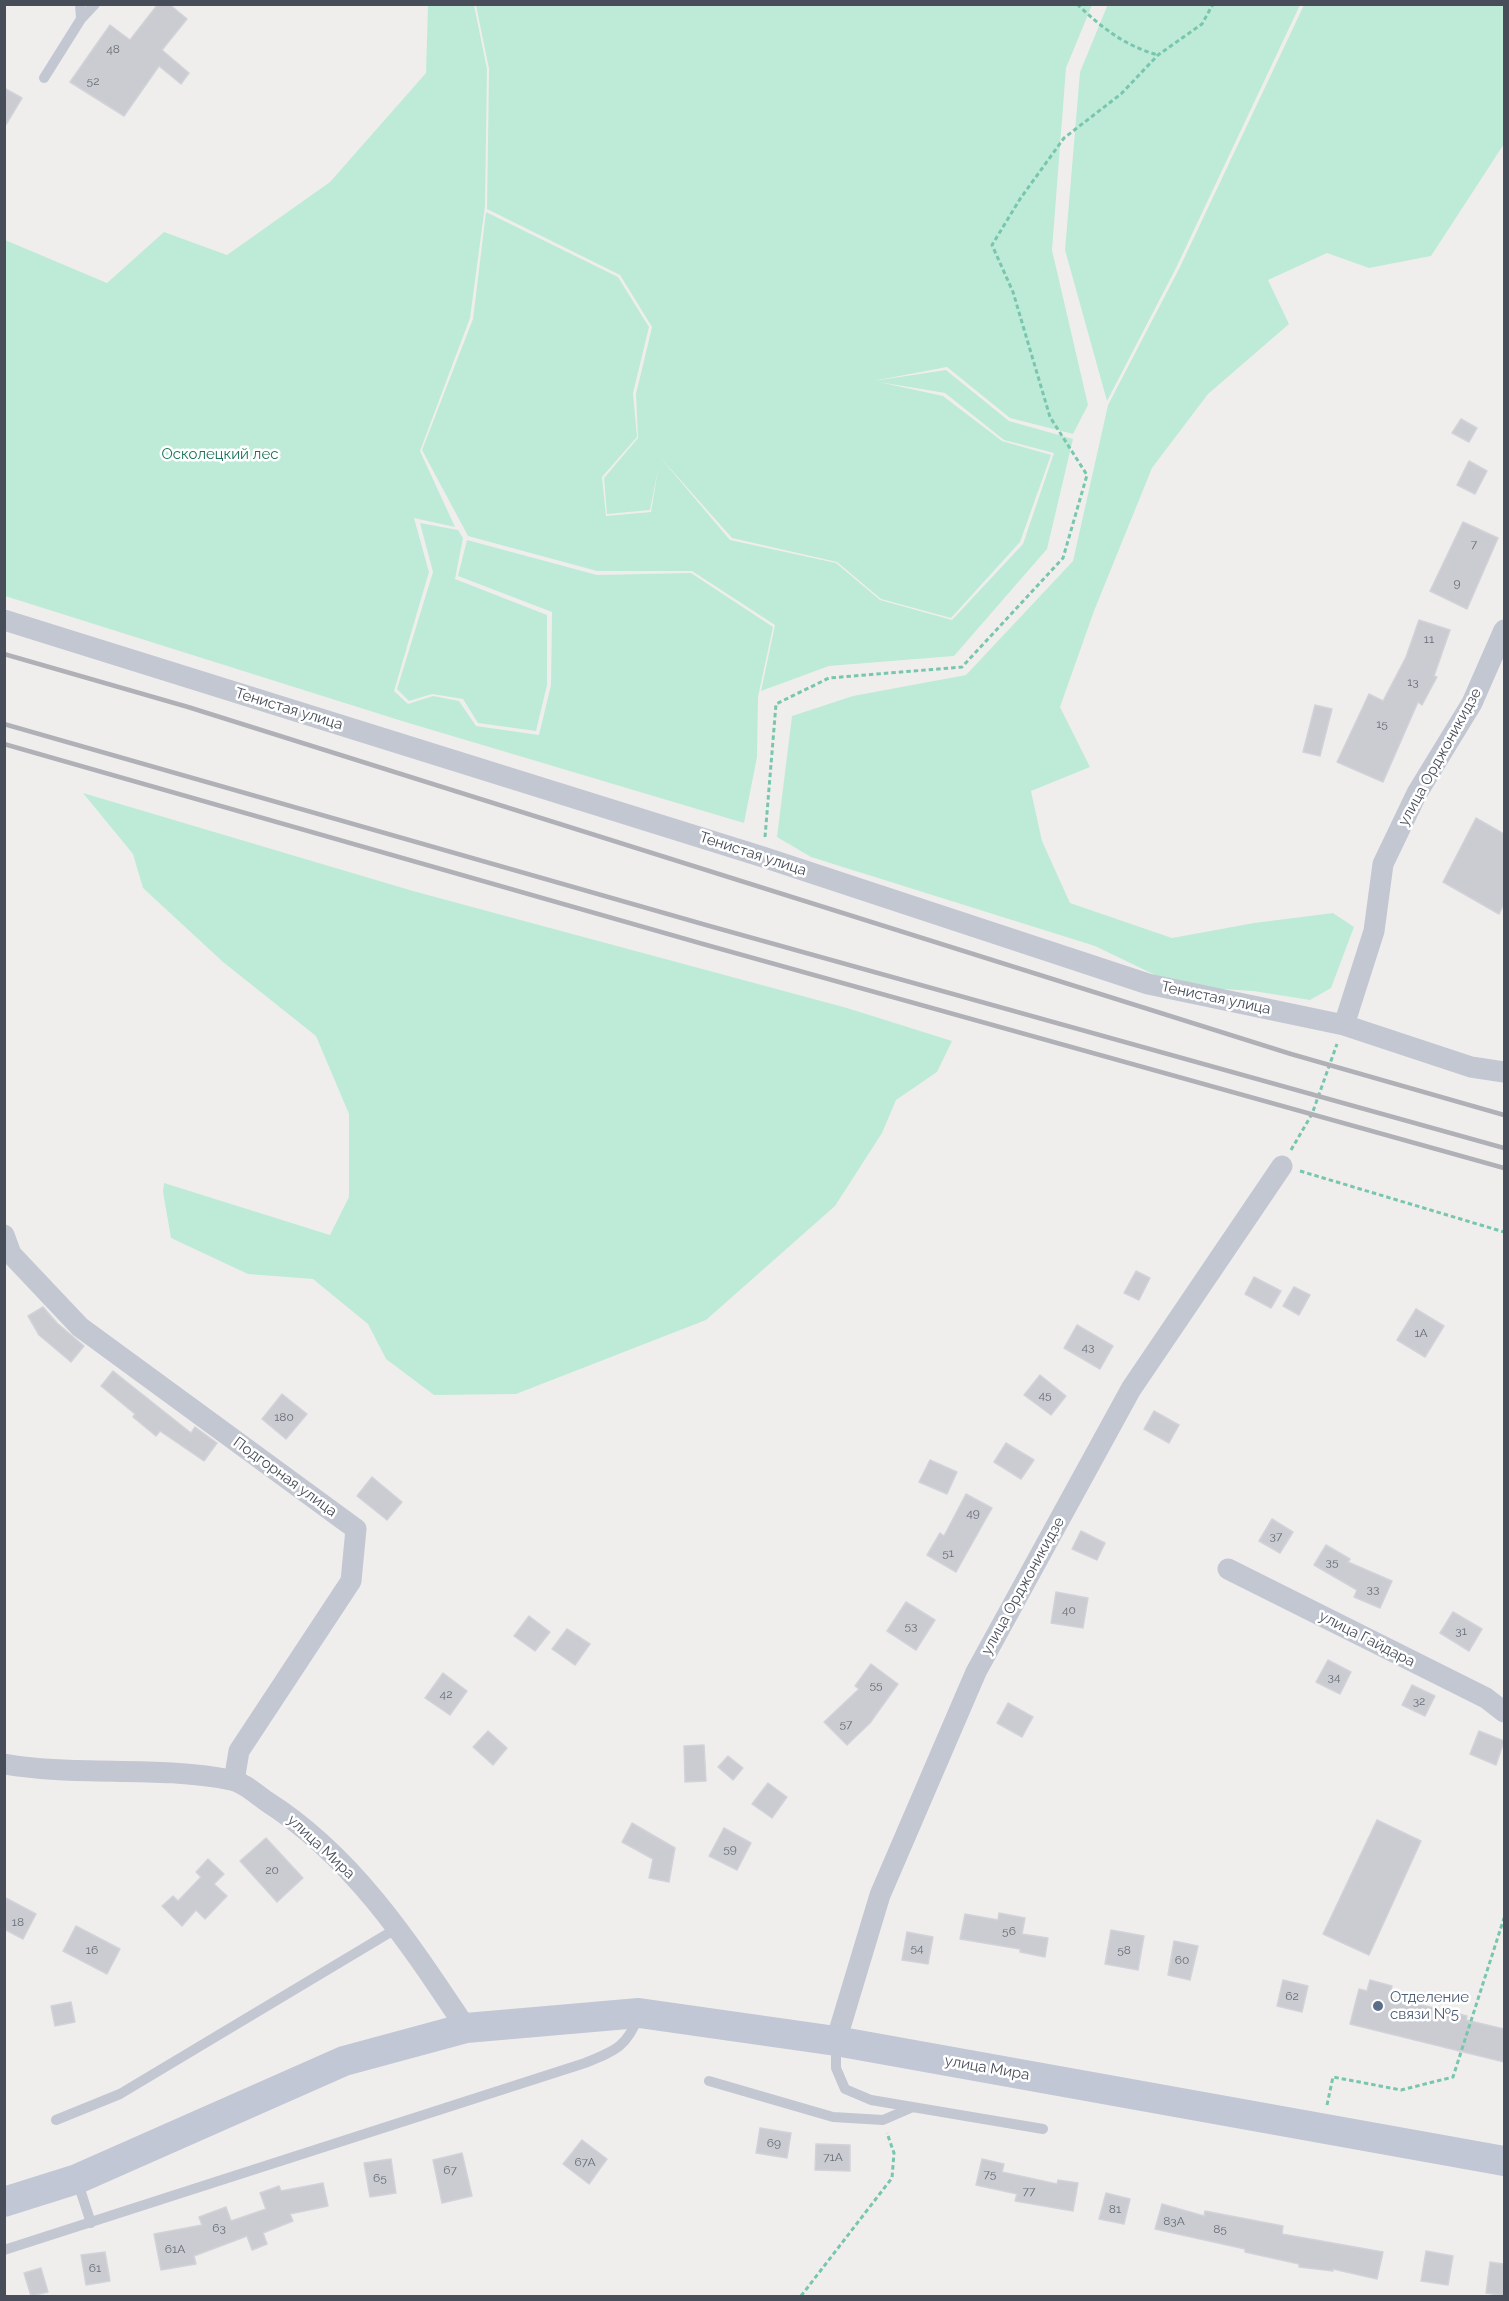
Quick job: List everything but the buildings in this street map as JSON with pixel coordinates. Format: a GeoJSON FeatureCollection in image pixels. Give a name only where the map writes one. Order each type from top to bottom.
{"type":"FeatureCollection","features":[{"type":"Feature","properties":{"kind":"main road","name":"улица Мира"},"geometry":{"type":"LineString","coordinates":[[4,2202],[77,2180],[344,2061],[466,2028],[639,2013],[836,2042],[1322,2127],[1504,2162]]}},
{"type":"Feature","properties":{"kind":"street","name":"Тенистая улица"},"geometry":{"type":"LineString","coordinates":[[4,620],[763,857],[1148,984],[1344,1025],[1471,1067],[1504,1072]]}},
{"type":"Feature","properties":{"kind":"street","name":"улица Орджоникидзе"},"geometry":{"type":"LineString","coordinates":[[1344,1025],[1374,931],[1383,864],[1417,793],[1472,703],[1504,630]]}},
{"type":"Feature","properties":{"kind":"street","name":"улица Орджоникидзе"},"geometry":{"type":"LineString","coordinates":[[836,2042],[880,1895],[976,1672],[1131,1389],[1282,1166]]}},
{"type":"Feature","properties":{"kind":"street","name":"Подгорная улица"},"geometry":{"type":"LineString","coordinates":[[4,1235],[10,1254],[80,1327],[356,1529],[351,1581],[239,1751],[234,1780]]}},
{"type":"Feature","properties":{"kind":"street","name":"улица Гайдара"},"geometry":{"type":"LineString","coordinates":[[1228,1569],[1486,1698],[1504,1712]]}},
{"type":"Feature","properties":{"kind":"street","name":"улица Мира"},"geometry":{"type":"LineString","coordinates":[[4,1764],[42,1771],[166,1771],[234,1780],[294,1819],[351,1873],[399,1927],[466,2028]]}},
{"type":"Feature","properties":{"kind":"lane"},"geometry":{"type":"LineString","coordinates":[[80,4],[81,19]]}},
{"type":"Feature","properties":{"kind":"lane"},"geometry":{"type":"LineString","coordinates":[[44,78],[81,19],[95,4]]}},
{"type":"Feature","properties":{"kind":"lane"},"geometry":{"type":"LineString","coordinates":[[56,2120],[120,2094],[399,1927]]}},
{"type":"Feature","properties":{"kind":"lane"},"geometry":{"type":"LineString","coordinates":[[4,2250],[585,2063],[612,2052],[631,2036],[639,2013]]}},
{"type":"Feature","properties":{"kind":"lane"},"geometry":{"type":"LineString","coordinates":[[836,2042],[836,2068],[845,2089],[871,2100],[1043,2129]]}},
{"type":"Feature","properties":{"kind":"lane"},"geometry":{"type":"LineString","coordinates":[[709,2081],[832,2117],[883,2120],[913,2107]]}},
{"type":"Feature","properties":{"kind":"lane"},"geometry":{"type":"LineString","coordinates":[[77,2180],[91,2223]]}},
{"type":"Feature","properties":{"kind":"path"},"geometry":{"type":"LineString","coordinates":[[1077,4],[1104,29],[1134,48],[1158,55]]}},
{"type":"Feature","properties":{"kind":"path"},"geometry":{"type":"LineString","coordinates":[[763,857],[776,704],[829,678],[962,667],[1063,558],[1087,475],[1050,417],[1013,292],[992,245],[1020,199],[1064,138],[1121,94],[1158,55],[1202,24],[1213,4]]}},
{"type":"Feature","properties":{"kind":"path"},"geometry":{"type":"LineString","coordinates":[[1344,1025],[1312,1114],[1282,1166],[1504,1232]]}},
{"type":"Feature","properties":{"kind":"path"},"geometry":{"type":"LineString","coordinates":[[1322,2127],[1333,2077],[1401,2090],[1452,2078],[1504,1917]]}},
{"type":"Feature","properties":{"kind":"path"},"geometry":{"type":"LineString","coordinates":[[801,2296],[892,2178],[894,2152],[883,2120]]}},
{"type":"Feature","properties":{"kind":"green space"},"geometry":{"type":"Polygon","coordinates":[[[1108,4],[1300,5],[1176,268],[1107,401],[1065,250],[1080,72],[1108,4]]]}},
{"type":"Feature","properties":{"kind":"green space","name":"Осколецкий лес"},"geometry":{"type":"Polygon","coordinates":[[[428,5],[474,5],[487,69],[485,206],[470,318],[420,451],[455,527],[414,518],[429,572],[394,691],[408,704],[433,696],[459,701],[476,726],[539,735],[551,685],[552,612],[458,576],[467,540],[597,575],[691,573],[773,627],[758,697],[757,757],[744,823],[402,721],[5,596],[5,240],[107,283],[164,232],[227,255],[330,182],[426,73],[428,5]]]}},
{"type":"Feature","properties":{"kind":"green space"},"geometry":{"type":"Polygon","coordinates":[[[476,5],[1092,5],[1066,68],[1052,250],[1088,405],[1073,434],[1010,418],[947,367],[873,381],[946,370],[1009,421],[1073,439],[1047,549],[954,656],[829,666],[761,691],[775,625],[692,571],[597,571],[468,536],[422,450],[473,319],[486,212],[618,277],[649,327],[633,393],[637,437],[602,477],[606,516],[651,512],[658,469],[650,510],[607,514],[604,478],[638,438],[636,394],[652,327],[620,275],[487,209],[489,69],[476,5]],[[879,382],[943,396],[1002,441],[1051,455],[1020,542],[951,618],[881,599],[837,562],[732,538],[659,456],[730,540],[836,563],[880,600],[952,620],[1023,544],[1054,453],[1004,440],[945,393],[879,382]]]}},
{"type":"Feature","properties":{"kind":"green space"},"geometry":{"type":"Polygon","coordinates":[[[1304,5],[1504,5],[1504,144],[1431,256],[1369,268],[1327,253],[1268,280],[1289,324],[1208,394],[1152,468],[1094,611],[1060,707],[1090,767],[1031,791],[1042,841],[1070,903],[1172,938],[1254,923],[1333,913],[1354,927],[1331,988],[1310,1000],[1253,991],[1178,986],[1095,946],[811,857],[777,837],[792,716],[853,696],[966,675],[1073,561],[1108,405],[1179,269],[1304,5]]]}},
{"type":"Feature","properties":{"kind":"green space"},"geometry":{"type":"Polygon","coordinates":[[[420,523],[458,530],[463,538],[455,579],[547,615],[547,685],[536,731],[478,723],[463,699],[432,694],[409,701],[397,689],[433,572],[420,523]]]}},
{"type":"Feature","properties":{"kind":"green space"},"geometry":{"type":"Polygon","coordinates":[[[83,793],[413,891],[847,1008],[952,1041],[937,1072],[896,1100],[882,1133],[835,1206],[706,1320],[516,1394],[434,1395],[386,1359],[368,1324],[313,1279],[248,1274],[171,1238],[163,1192],[164,1183],[330,1235],[349,1197],[349,1114],[316,1036],[223,962],[143,888],[133,854],[83,793]]]}},
{"type":"Feature","properties":{"kind":"railway"},"geometry":{"type":"LineString","coordinates":[[4,654],[188,707],[1291,1054],[1504,1115]]}},
{"type":"Feature","properties":{"kind":"railway"},"geometry":{"type":"LineString","coordinates":[[4,724],[706,925],[1504,1148]]}},
{"type":"Feature","properties":{"kind":"railway"},"geometry":{"type":"LineString","coordinates":[[4,744],[703,944],[1504,1168]]}},
{"type":"Feature","properties":{"kind":"place","name":"Отделение связи №5"},"geometry":{"type":"Point","coordinates":[1378,2006]}}]}
